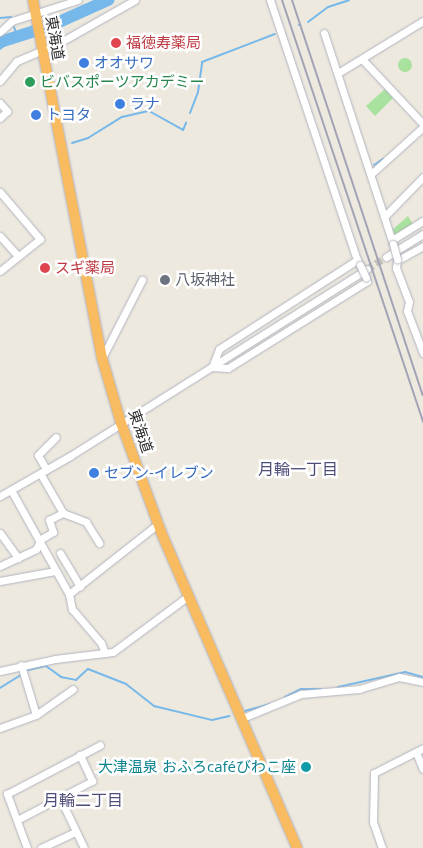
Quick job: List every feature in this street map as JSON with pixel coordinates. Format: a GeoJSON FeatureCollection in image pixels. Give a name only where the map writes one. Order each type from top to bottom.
{"type":"FeatureCollection","features":[{"type":"Feature","properties":{"kind":"highway","name":"東海道"},"geometry":{"type":"LineString","coordinates":[[33,0],[102,358],[121,423],[158,524],[240,719],[297,848]]}},
{"type":"Feature","properties":{"kind":"street"},"geometry":{"type":"LineString","coordinates":[[0,32],[12,21],[37,20],[78,0]]}},
{"type":"Feature","properties":{"kind":"street"},"geometry":{"type":"LineString","coordinates":[[0,81],[17,61],[42,50],[135,0]]}},
{"type":"Feature","properties":{"kind":"street"},"geometry":{"type":"LineString","coordinates":[[212,367],[228,368],[367,281],[270,0]]}},
{"type":"Feature","properties":{"kind":"street"},"geometry":{"type":"LineString","coordinates":[[338,73],[423,21]]}},
{"type":"Feature","properties":{"kind":"street"},"geometry":{"type":"LineString","coordinates":[[324,33],[398,260],[396,268],[409,302],[407,311],[423,352]]}},
{"type":"Feature","properties":{"kind":"street"},"geometry":{"type":"LineString","coordinates":[[362,59],[422,124],[371,174]]}},
{"type":"Feature","properties":{"kind":"street"},"geometry":{"type":"LineString","coordinates":[[0,103],[7,111],[0,118]]}},
{"type":"Feature","properties":{"kind":"street"},"geometry":{"type":"LineString","coordinates":[[384,217],[423,177]]}},
{"type":"Feature","properties":{"kind":"street"},"geometry":{"type":"LineString","coordinates":[[0,192],[40,238],[0,271]]}},
{"type":"Feature","properties":{"kind":"street"},"geometry":{"type":"LineString","coordinates":[[392,242],[423,221]]}},
{"type":"Feature","properties":{"kind":"street"},"geometry":{"type":"LineString","coordinates":[[386,257],[423,234]]}},
{"type":"Feature","properties":{"kind":"street"},"geometry":{"type":"LineString","coordinates":[[0,236],[18,256]]}},
{"type":"Feature","properties":{"kind":"street"},"geometry":{"type":"LineString","coordinates":[[398,260],[422,249]]}},
{"type":"Feature","properties":{"kind":"street"},"geometry":{"type":"LineString","coordinates":[[212,367],[219,349],[359,262]]}},
{"type":"Feature","properties":{"kind":"street"},"geometry":{"type":"LineString","coordinates":[[0,496],[212,367],[366,269]]}},
{"type":"Feature","properties":{"kind":"street"},"geometry":{"type":"LineString","coordinates":[[102,358],[142,280]]}},
{"type":"Feature","properties":{"kind":"street"},"geometry":{"type":"LineString","coordinates":[[56,438],[38,455],[43,471],[63,513],[86,522],[99,543]]}},
{"type":"Feature","properties":{"kind":"street"},"geometry":{"type":"LineString","coordinates":[[11,490],[69,594],[72,610],[102,642],[105,652]]}},
{"type":"Feature","properties":{"kind":"street"},"geometry":{"type":"LineString","coordinates":[[0,566],[36,549],[40,540],[53,532],[49,520],[63,513]]}},
{"type":"Feature","properties":{"kind":"street"},"geometry":{"type":"LineString","coordinates":[[69,594],[113,562],[158,524]]}},
{"type":"Feature","properties":{"kind":"street"},"geometry":{"type":"LineString","coordinates":[[0,533],[18,558]]}},
{"type":"Feature","properties":{"kind":"street"},"geometry":{"type":"LineString","coordinates":[[60,553],[80,586]]}},
{"type":"Feature","properties":{"kind":"street"},"geometry":{"type":"LineString","coordinates":[[0,581],[55,571]]}},
{"type":"Feature","properties":{"kind":"street"},"geometry":{"type":"LineString","coordinates":[[0,671],[113,652],[188,596]]}},
{"type":"Feature","properties":{"kind":"street"},"geometry":{"type":"LineString","coordinates":[[21,667],[36,715]]}},
{"type":"Feature","properties":{"kind":"street"},"geometry":{"type":"LineString","coordinates":[[240,719],[301,694],[359,689],[399,677],[423,682]]}},
{"type":"Feature","properties":{"kind":"street"},"geometry":{"type":"LineString","coordinates":[[0,728],[36,715],[73,689]]}},
{"type":"Feature","properties":{"kind":"street"},"geometry":{"type":"LineString","coordinates":[[27,848],[6,794],[100,745]]}},
{"type":"Feature","properties":{"kind":"street"},"geometry":{"type":"LineString","coordinates":[[382,848],[372,822],[374,773],[420,750],[423,769]]}},
{"type":"Feature","properties":{"kind":"street"},"geometry":{"type":"LineString","coordinates":[[17,820],[92,782],[80,756]]}},
{"type":"Feature","properties":{"kind":"street"},"geometry":{"type":"LineString","coordinates":[[60,798],[84,848]]}},
{"type":"Feature","properties":{"kind":"street"},"geometry":{"type":"LineString","coordinates":[[41,848],[76,832]]}},
{"type":"Feature","properties":{"kind":"green space"},"geometry":{"type":"Polygon","coordinates":[[[402,58],[408,58],[412,65],[408,72],[402,72],[398,68],[398,62],[402,58]]]}},
{"type":"Feature","properties":{"kind":"green space"},"geometry":{"type":"Polygon","coordinates":[[[385,89],[393,98],[375,116],[366,106],[385,89]]]}},
{"type":"Feature","properties":{"kind":"green space"},"geometry":{"type":"Polygon","coordinates":[[[408,216],[414,226],[394,238],[391,231],[408,216]]]}},
{"type":"Feature","properties":{"kind":"waterway"},"geometry":{"type":"LineString","coordinates":[[0,42],[50,26],[108,0]]}},
{"type":"Feature","properties":{"kind":"waterway"},"geometry":{"type":"LineString","coordinates":[[308,22],[328,7],[349,0]]}},
{"type":"Feature","properties":{"kind":"waterway"},"geometry":{"type":"LineString","coordinates":[[0,18],[11,17]]}},
{"type":"Feature","properties":{"kind":"waterway"},"geometry":{"type":"LineString","coordinates":[[14,27],[18,37]]}},
{"type":"Feature","properties":{"kind":"waterway"},"geometry":{"type":"LineString","coordinates":[[190,113],[198,92],[202,62],[275,34]]}},
{"type":"Feature","properties":{"kind":"waterway"},"geometry":{"type":"LineString","coordinates":[[0,49],[16,37]]}},
{"type":"Feature","properties":{"kind":"waterway"},"geometry":{"type":"LineString","coordinates":[[72,143],[88,138],[122,117],[149,111],[183,130],[186,123]]}},
{"type":"Feature","properties":{"kind":"waterway"},"geometry":{"type":"LineString","coordinates":[[374,165],[383,159]]}},
{"type":"Feature","properties":{"kind":"waterway"},"geometry":{"type":"LineString","coordinates":[[24,671],[46,666],[61,677],[76,680],[88,669],[126,684],[154,706],[212,720],[230,716]]}},
{"type":"Feature","properties":{"kind":"waterway"},"geometry":{"type":"LineString","coordinates":[[338,687],[405,672],[423,677]]}},
{"type":"Feature","properties":{"kind":"waterway"},"geometry":{"type":"LineString","coordinates":[[0,688],[21,675]]}},
{"type":"Feature","properties":{"kind":"waterway"},"geometry":{"type":"LineString","coordinates":[[285,697],[301,689],[321,689]]}},
{"type":"Feature","properties":{"kind":"waterway"},"geometry":{"type":"LineString","coordinates":[[245,711],[269,704]]}},
{"type":"Feature","properties":{"kind":"tunnel"},"geometry":{"type":"LineString","coordinates":[[367,269],[386,257]]}},
{"type":"Feature","properties":{"kind":"railway"},"geometry":{"type":"LineString","coordinates":[[282,0],[423,422]]}},
{"type":"Feature","properties":{"kind":"railway"},"geometry":{"type":"LineString","coordinates":[[292,0],[423,395]]}},
{"type":"Feature","properties":{"kind":"place","name":"福徳寿薬局"},"geometry":{"type":"Point","coordinates":[116,43]}},
{"type":"Feature","properties":{"kind":"place","name":"オオサワ"},"geometry":{"type":"Point","coordinates":[84,63]}},
{"type":"Feature","properties":{"kind":"place","name":"ビバスポーツアカデミー"},"geometry":{"type":"Point","coordinates":[30,82]}},
{"type":"Feature","properties":{"kind":"place","name":"ラナ"},"geometry":{"type":"Point","coordinates":[120,104]}},
{"type":"Feature","properties":{"kind":"place","name":"トヨタ"},"geometry":{"type":"Point","coordinates":[36,115]}},
{"type":"Feature","properties":{"kind":"place","name":"スギ薬局"},"geometry":{"type":"Point","coordinates":[45,268]}},
{"type":"Feature","properties":{"kind":"place","name":"八坂神社"},"geometry":{"type":"Point","coordinates":[165,280]}},
{"type":"Feature","properties":{"kind":"place","name":"セブン-イレブン"},"geometry":{"type":"Point","coordinates":[94,473]}},
{"type":"Feature","properties":{"kind":"place","name":"大津温泉 おふろcaféびわこ座"},"geometry":{"type":"Point","coordinates":[306,767]}},
{"type":"Feature","properties":{"kind":"district","name":"月輪一丁目"},"geometry":{"type":"Point","coordinates":[298,469]}},
{"type":"Feature","properties":{"kind":"district","name":"月輪二丁目"},"geometry":{"type":"Point","coordinates":[83,800]}}]}
